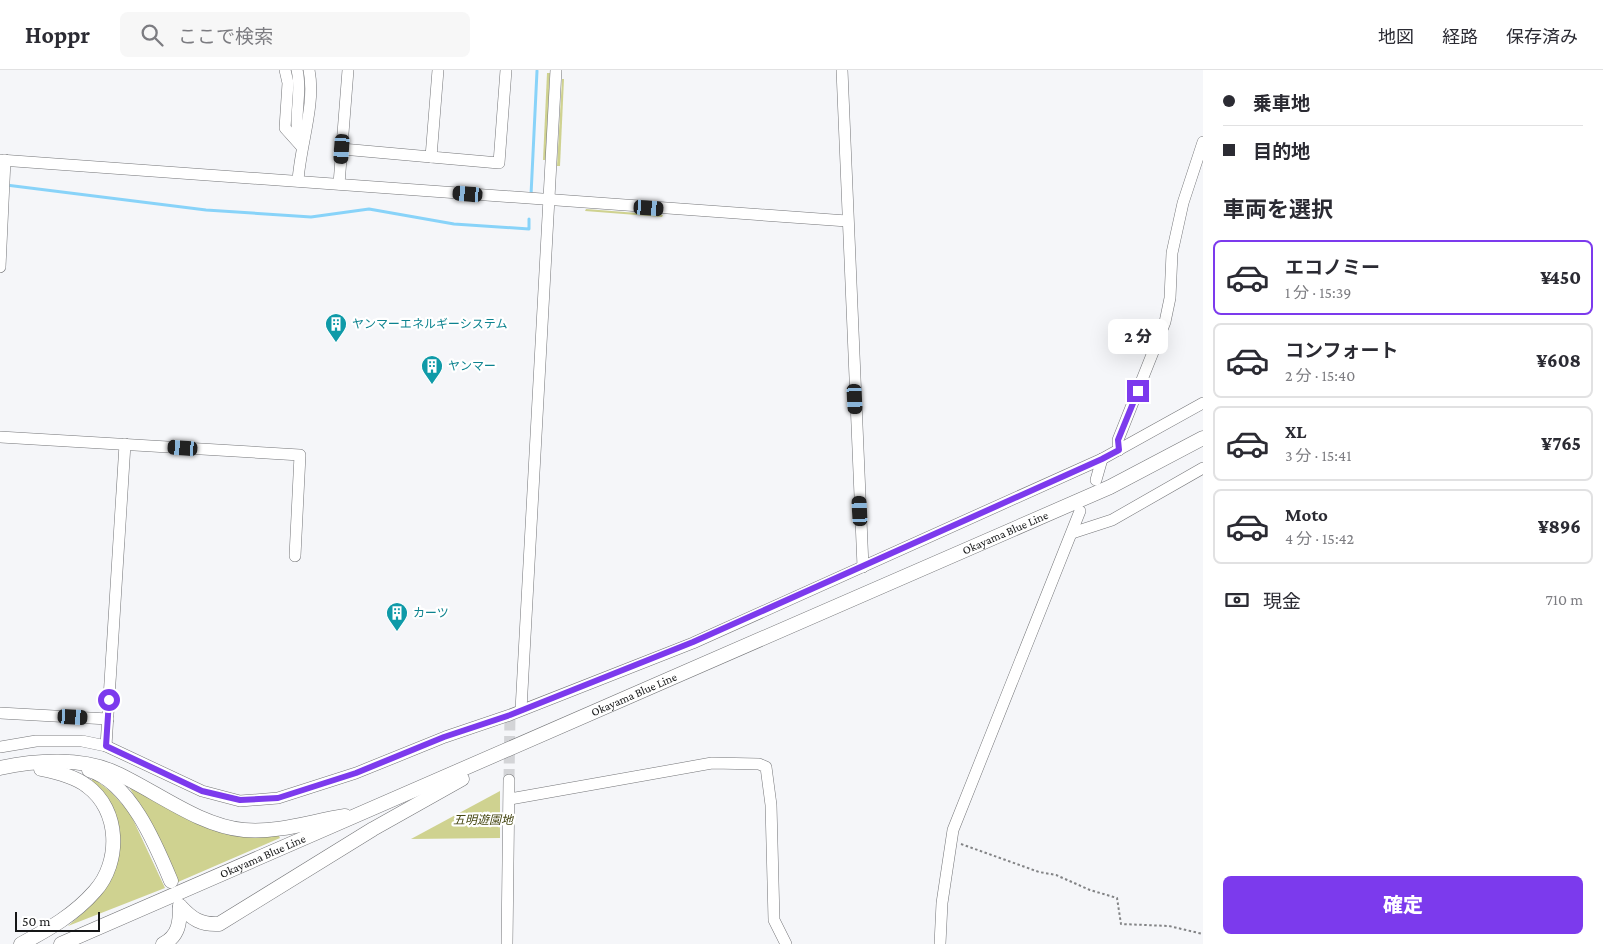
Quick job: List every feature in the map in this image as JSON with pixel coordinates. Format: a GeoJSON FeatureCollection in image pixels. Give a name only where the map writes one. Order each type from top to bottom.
{"type":"FeatureCollection","features":[{"type":"Feature","properties":{"kind":"main road","name":"Okayama Blue Line"},"geometry":{"type":"LineString","coordinates":[[62,944],[1110,487],[1203,438]]}},
{"type":"Feature","properties":{"kind":"main road"},"geometry":{"type":"LineString","coordinates":[[163,944],[176,933],[180,921],[180,906],[192,919],[208,925],[219,924],[373,829],[532,740]]}},
{"type":"Feature","properties":{"kind":"main road"},"geometry":{"type":"LineString","coordinates":[[64,763],[92,771],[122,793],[144,825],[171,881]]}},
{"type":"Feature","properties":{"kind":"main road"},"geometry":{"type":"LineString","coordinates":[[0,768],[18,764],[64,763],[93,766],[115,772],[182,809],[226,826],[244,830],[293,828],[322,819],[366,812]]}},
{"type":"Feature","properties":{"kind":"main road"},"geometry":{"type":"LineString","coordinates":[[18,764],[59,772],[87,786],[102,803],[112,822],[114,844],[110,865],[96,890],[66,919],[21,944]]}},
{"type":"Feature","properties":{"kind":"street"},"geometry":{"type":"LineString","coordinates":[[285,70],[288,83],[285,128],[302,147]]}},
{"type":"Feature","properties":{"kind":"street"},"geometry":{"type":"LineString","coordinates":[[296,70],[298,82],[295,129],[302,147]]}},
{"type":"Feature","properties":{"kind":"street"},"geometry":{"type":"LineString","coordinates":[[298,181],[306,130],[309,70]]}},
{"type":"Feature","properties":{"kind":"street"},"geometry":{"type":"LineString","coordinates":[[339,184],[348,70]]}},
{"type":"Feature","properties":{"kind":"street"},"geometry":{"type":"LineString","coordinates":[[431,157],[438,70]]}},
{"type":"Feature","properties":{"kind":"street"},"geometry":{"type":"LineString","coordinates":[[342,149],[499,163],[506,70]]}},
{"type":"Feature","properties":{"kind":"street"},"geometry":{"type":"LineString","coordinates":[[521,710],[556,70]]}},
{"type":"Feature","properties":{"kind":"street"},"geometry":{"type":"LineString","coordinates":[[842,70],[863,567]]}},
{"type":"Feature","properties":{"kind":"street"},"geometry":{"type":"LineString","coordinates":[[1119,450],[1118,440],[1166,322],[1170,298],[1172,253],[1183,203],[1203,142]]}},
{"type":"Feature","properties":{"kind":"street"},"geometry":{"type":"LineString","coordinates":[[0,267],[2,160],[847,222]]}},
{"type":"Feature","properties":{"kind":"street"},"geometry":{"type":"LineString","coordinates":[[0,747],[36,741],[63,740],[106,746],[202,791],[240,800],[278,798],[356,773],[693,642],[1102,459],[1203,403]]}},
{"type":"Feature","properties":{"kind":"street"},"geometry":{"type":"LineString","coordinates":[[0,437],[300,455],[295,556]]}},
{"type":"Feature","properties":{"kind":"street"},"geometry":{"type":"LineString","coordinates":[[106,746],[125,444]]}},
{"type":"Feature","properties":{"kind":"street"},"geometry":{"type":"LineString","coordinates":[[1096,480],[1102,459]]}},
{"type":"Feature","properties":{"kind":"street"},"geometry":{"type":"LineString","coordinates":[[1072,533],[1112,520],[1203,468]]}},
{"type":"Feature","properties":{"kind":"street"},"geometry":{"type":"LineString","coordinates":[[940,944],[942,903],[953,830],[968,788],[1080,511]]}},
{"type":"Feature","properties":{"kind":"street"},"geometry":{"type":"LineString","coordinates":[[0,714],[108,719]]}},
{"type":"Feature","properties":{"kind":"street"},"geometry":{"type":"LineString","coordinates":[[510,799],[712,763],[759,764],[766,767],[771,805],[774,920],[786,944]]}},
{"type":"Feature","properties":{"kind":"street"},"geometry":{"type":"LineString","coordinates":[[507,944],[509,780]]}},
{"type":"Feature","properties":{"kind":"path"},"geometry":{"type":"LineString","coordinates":[[952,840],[1117,898],[1120,924],[1169,926],[1203,934]]}},
{"type":"Feature","properties":{"kind":"green space"},"geometry":{"type":"Polygon","coordinates":[[[547,73],[550,73],[546,160],[543,160],[547,73]]]}},
{"type":"Feature","properties":{"kind":"green space"},"geometry":{"type":"Polygon","coordinates":[[[562,79],[564,79],[560,166],[557,166],[562,79]]]}},
{"type":"Feature","properties":{"kind":"green space"},"geometry":{"type":"Polygon","coordinates":[[[586,209],[663,215],[662,217],[585,211],[586,209]]]}},
{"type":"Feature","properties":{"kind":"green space"},"geometry":{"type":"Polygon","coordinates":[[[93,778],[111,792],[130,813],[165,888],[68,926],[86,910],[109,883],[120,846],[118,821],[114,810],[107,799],[90,783],[93,778]]]}},
{"type":"Feature","properties":{"kind":"green space"},"geometry":{"type":"Polygon","coordinates":[[[129,787],[179,812],[278,834],[280,838],[178,882],[161,842],[129,787]]]}},
{"type":"Feature","properties":{"kind":"green space","name":"五明遊園地"},"geometry":{"type":"Polygon","coordinates":[[[500,791],[500,838],[411,839],[500,791]]]}},
{"type":"Feature","properties":{"kind":"waterway"},"geometry":{"type":"LineString","coordinates":[[531,195],[537,71]]}},
{"type":"Feature","properties":{"kind":"waterway"},"geometry":{"type":"LineString","coordinates":[[6,185],[206,210],[311,217],[369,209],[454,224],[529,229],[529,219]]}},
{"type":"Feature","properties":{"kind":"tunnel"},"geometry":{"type":"LineString","coordinates":[[509,780],[510,715]]}},
{"type":"Feature","properties":{"kind":"place","name":"ヤンマーエネルギーシステム"},"geometry":{"type":"Point","coordinates":[336,343]}},
{"type":"Feature","properties":{"kind":"place","name":"ヤンマー"},"geometry":{"type":"Point","coordinates":[432,385]}},
{"type":"Feature","properties":{"kind":"place","name":"カーツ"},"geometry":{"type":"Point","coordinates":[397,632]}},
{"type":"Feature","properties":{"kind":"route"},"geometry":{"type":"LineString","coordinates":[[109,700],[106,746],[202,791],[240,800],[278,798],[356,773],[444,737],[510,715],[693,642],[1102,459],[1119,450],[1118,440],[1138,391]]}}]}
